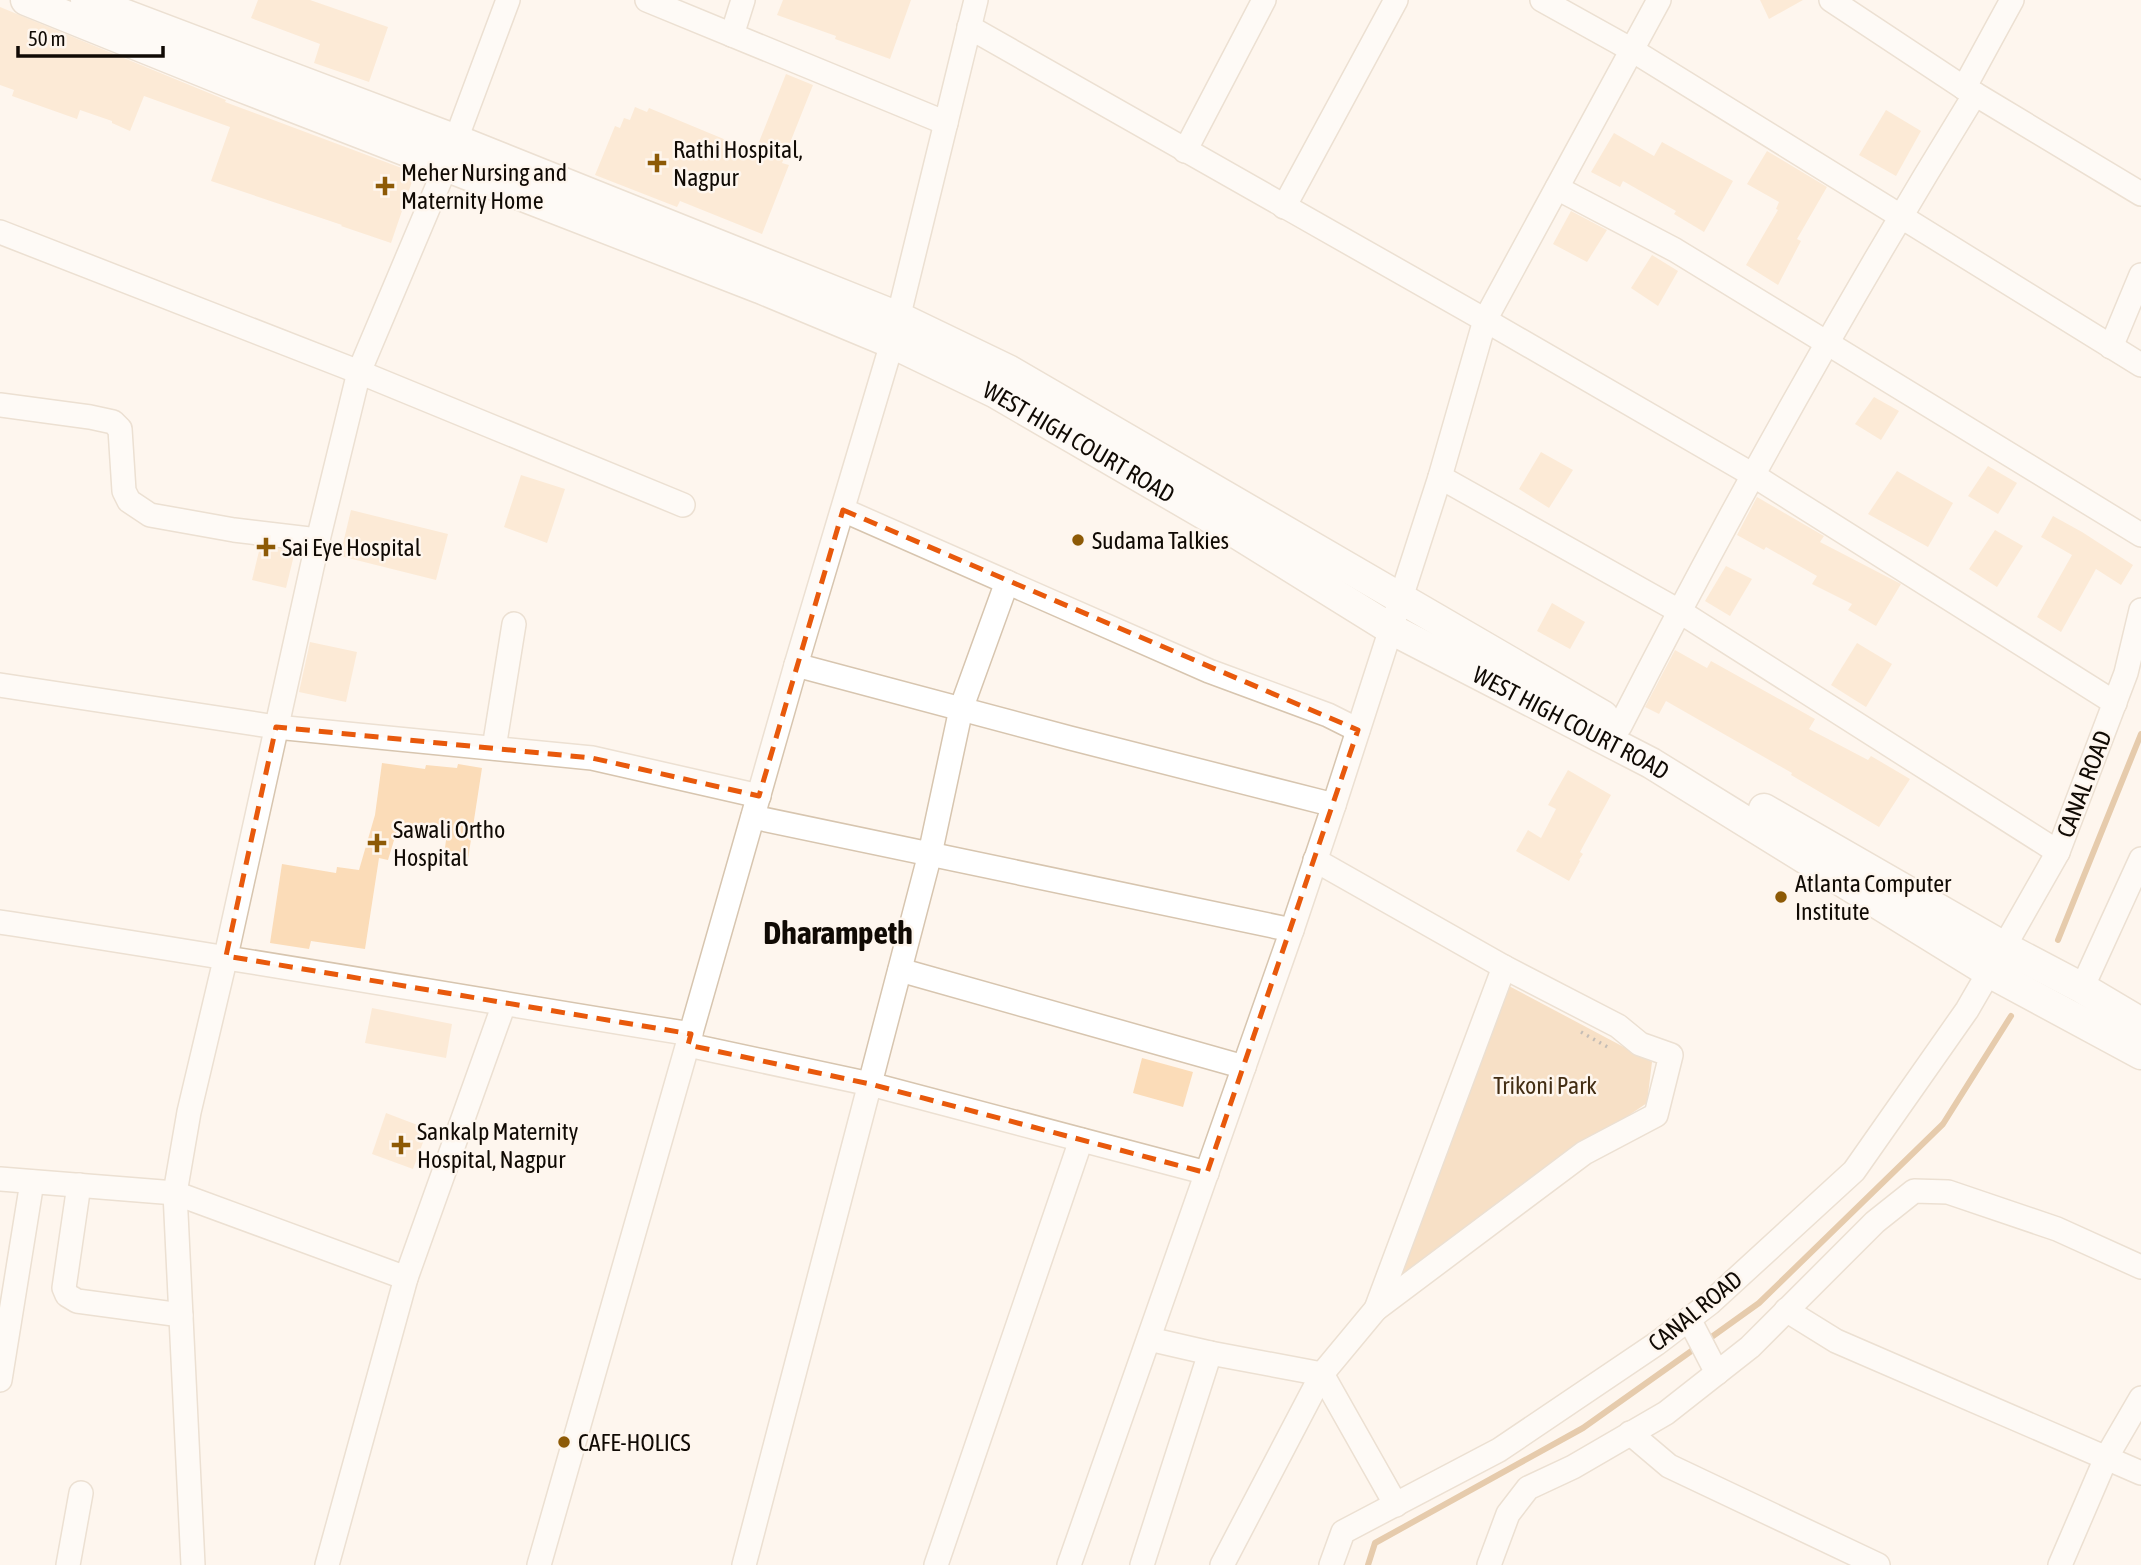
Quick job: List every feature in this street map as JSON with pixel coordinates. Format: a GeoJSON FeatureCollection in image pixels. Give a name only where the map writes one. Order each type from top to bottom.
{"type":"FeatureCollection","features":[{"type":"Feature","properties":{"kind":"main road","name":"WEST HIGH COURT ROAD"},"geometry":{"type":"LineString","coordinates":[[26,0],[451,153]]}},
{"type":"Feature","properties":{"kind":"main road","name":"WEST HIGH COURT ROAD"},"geometry":{"type":"LineString","coordinates":[[86,0],[451,153],[895,330],[1008,370],[1620,726],[1996,960],[2141,1054]]}},
{"type":"Feature","properties":{"kind":"main road","name":"WEST HIGH COURT ROAD"},"geometry":{"type":"LineString","coordinates":[[895,330],[996,393],[1230,529],[1391,629],[1651,763],[1996,960],[2082,988],[2141,1023]]}},
{"type":"Feature","properties":{"kind":"street"},"geometry":{"type":"LineString","coordinates":[[193,1565],[176,1193],[189,1112],[318,540],[359,372],[451,153],[508,0]]}},
{"type":"Feature","properties":{"kind":"street"},"geometry":{"type":"LineString","coordinates":[[647,0],[946,123]]}},
{"type":"Feature","properties":{"kind":"street"},"geometry":{"type":"LineString","coordinates":[[732,35],[743,0]]}},
{"type":"Feature","properties":{"kind":"street"},"geometry":{"type":"LineString","coordinates":[[540,1565],[796,666],[895,330],[976,0]]}},
{"type":"Feature","properties":{"kind":"street"},"geometry":{"type":"LineString","coordinates":[[1185,151],[1264,0]]}},
{"type":"Feature","properties":{"kind":"street"},"geometry":{"type":"LineString","coordinates":[[1284,207],[1396,0]]}},
{"type":"Feature","properties":{"kind":"street"},"geometry":{"type":"LineString","coordinates":[[1542,0],[1632,50],[2141,365]]}},
{"type":"Feature","properties":{"kind":"street"},"geometry":{"type":"LineString","coordinates":[[1069,1565],[1334,805],[1440,477],[1485,320],[1659,0]]}},
{"type":"Feature","properties":{"kind":"street"},"geometry":{"type":"LineString","coordinates":[[1831,0],[1970,91],[2141,194]]}},
{"type":"Feature","properties":{"kind":"street"},"geometry":{"type":"LineString","coordinates":[[1620,726],[1679,611],[1826,342],[1970,91],[2012,0]]}},
{"type":"Feature","properties":{"kind":"street"},"geometry":{"type":"LineString","coordinates":[[970,27],[1753,475],[2115,703]]}},
{"type":"Feature","properties":{"kind":"street"},"geometry":{"type":"LineString","coordinates":[[1557,188],[1675,250],[2141,535]]}},
{"type":"Feature","properties":{"kind":"street"},"geometry":{"type":"LineString","coordinates":[[0,232],[359,372],[683,505]]}},
{"type":"Feature","properties":{"kind":"street"},"geometry":{"type":"LineString","coordinates":[[2111,347],[2141,275]]}},
{"type":"Feature","properties":{"kind":"street"},"geometry":{"type":"LineString","coordinates":[[0,405],[113,422],[120,429],[124,491],[130,502],[150,515],[234,530],[318,540]]}},
{"type":"Feature","properties":{"kind":"street"},"geometry":{"type":"LineString","coordinates":[[1440,477],[1679,611],[2058,852]]}},
{"type":"Feature","properties":{"kind":"street"},"geometry":{"type":"LineString","coordinates":[[842,510],[1209,671],[1328,715],[1358,730]]}},
{"type":"Feature","properties":{"kind":"street"},"geometry":{"type":"LineString","coordinates":[[744,1565],[930,854],[961,709],[1007,582]]}},
{"type":"Feature","properties":{"kind":"street","name":"CANAL ROAD"},"geometry":{"type":"LineString","coordinates":[[1331,1565],[1343,1532],[1499,1450],[1689,1320],[1854,1171],[1967,1010],[2058,852],[2126,673],[2141,610]]}},
{"type":"Feature","properties":{"kind":"street"},"geometry":{"type":"LineString","coordinates":[[494,748],[514,624]]}},
{"type":"Feature","properties":{"kind":"street"},"geometry":{"type":"LineString","coordinates":[[796,666],[1334,805]]}},
{"type":"Feature","properties":{"kind":"street"},"geometry":{"type":"LineString","coordinates":[[0,685],[276,726],[592,758],[930,854],[1292,930]]}},
{"type":"Feature","properties":{"kind":"street"},"geometry":{"type":"LineString","coordinates":[[2082,988],[2141,859]]}},
{"type":"Feature","properties":{"kind":"street"},"geometry":{"type":"LineString","coordinates":[[1222,1565],[1322,1374],[1376,1308],[1584,1153],[1656,1115],[1671,1055],[1640,1044],[1618,1026],[1504,967],[1315,860]]}},
{"type":"Feature","properties":{"kind":"street"},"geometry":{"type":"LineString","coordinates":[[0,922],[226,956],[689,1039],[1207,1173]]}},
{"type":"Feature","properties":{"kind":"street"},"geometry":{"type":"LineString","coordinates":[[1376,1308],[1504,967]]}},
{"type":"Feature","properties":{"kind":"street"},"geometry":{"type":"LineString","coordinates":[[900,970],[1244,1067]]}},
{"type":"Feature","properties":{"kind":"street"},"geometry":{"type":"LineString","coordinates":[[327,1565],[406,1278],[504,1004]]}},
{"type":"Feature","properties":{"kind":"street"},"geometry":{"type":"LineString","coordinates":[[936,1565],[1081,1140]]}},
{"type":"Feature","properties":{"kind":"street"},"geometry":{"type":"LineString","coordinates":[[0,1180],[176,1193],[406,1278]]}},
{"type":"Feature","properties":{"kind":"street"},"geometry":{"type":"LineString","coordinates":[[0,1380],[32,1182]]}},
{"type":"Feature","properties":{"kind":"street"},"geometry":{"type":"LineString","coordinates":[[79,1185],[64,1288],[67,1295],[77,1301],[181,1315]]}},
{"type":"Feature","properties":{"kind":"street"},"geometry":{"type":"LineString","coordinates":[[1489,1565],[1508,1514],[1528,1488],[1573,1467],[1666,1413],[1750,1347],[1875,1222],[1913,1191],[1948,1192],[2033,1220],[2141,1267]]}},
{"type":"Feature","properties":{"kind":"street"},"geometry":{"type":"LineString","coordinates":[[1786,1310],[1836,1341],[2141,1473]]}},
{"type":"Feature","properties":{"kind":"street"},"geometry":{"type":"LineString","coordinates":[[1689,1320],[1717,1373]]}},
{"type":"Feature","properties":{"kind":"street"},"geometry":{"type":"LineString","coordinates":[[1149,1339],[1322,1374],[1396,1505]]}},
{"type":"Feature","properties":{"kind":"street"},"geometry":{"type":"LineString","coordinates":[[1142,1565],[1210,1353]]}},
{"type":"Feature","properties":{"kind":"street"},"geometry":{"type":"LineString","coordinates":[[2060,1565],[2106,1458],[2141,1398]]}},
{"type":"Feature","properties":{"kind":"street"},"geometry":{"type":"LineString","coordinates":[[1630,1433],[1669,1466],[1878,1565]]}},
{"type":"Feature","properties":{"kind":"street"},"geometry":{"type":"LineString","coordinates":[[68,1565],[81,1493]]}},
{"type":"Feature","properties":{"kind":"path"},"geometry":{"type":"LineString","coordinates":[[1576,1030],[1622,1055]]}},
{"type":"Feature","properties":{"kind":"highlighted area"},"geometry":{"type":"Polygon","coordinates":[[[843,510],[1358,730],[1207,1173],[870,1084],[688,1045],[691,1034],[226,956],[276,727],[592,758],[759,796],[843,510]]]}},
{"type":"Feature","properties":{"kind":"green space","name":"Trikoni Park"},"geometry":{"type":"Polygon","coordinates":[[[1509,986],[1652,1062],[1647,1103],[1567,1157],[1383,1290],[1509,986]]]}},
{"type":"Feature","properties":{"kind":"building"},"geometry":{"type":"Polygon","coordinates":[[[258,0],[310,0],[388,27],[369,82],[314,63],[320,44],[251,18],[258,0]]]}},
{"type":"Feature","properties":{"kind":"building"},"geometry":{"type":"Polygon","coordinates":[[[783,0],[911,0],[890,59],[777,15],[783,0]]]}},
{"type":"Feature","properties":{"kind":"building"},"geometry":{"type":"Polygon","coordinates":[[[1760,0],[1803,0],[1769,19],[1760,0]]]}},
{"type":"Feature","properties":{"kind":"building"},"geometry":{"type":"Polygon","coordinates":[[[0,7],[226,100],[225,102],[415,173],[391,243],[211,181],[230,127],[144,96],[130,131],[112,121],[80,110],[77,119],[12,96],[14,90],[0,85],[0,7]]]}},
{"type":"Feature","properties":{"kind":"building"},"geometry":{"type":"Polygon","coordinates":[[[786,74],[813,85],[782,163],[789,165],[762,234],[680,201],[677,207],[595,175],[615,126],[620,128],[624,118],[630,120],[635,107],[647,112],[649,108],[755,152],[786,74]]]}},
{"type":"Feature","properties":{"kind":"building"},"geometry":{"type":"Polygon","coordinates":[[[1886,110],[1921,131],[1896,176],[1859,155],[1886,110]]]}},
{"type":"Feature","properties":{"kind":"building"},"geometry":{"type":"Polygon","coordinates":[[[1614,133],[1654,156],[1662,142],[1733,181],[1704,232],[1674,214],[1676,211],[1623,181],[1620,187],[1591,172],[1614,133]]]}},
{"type":"Feature","properties":{"kind":"building"},"geometry":{"type":"Polygon","coordinates":[[[1767,151],[1827,187],[1797,239],[1801,241],[1778,285],[1746,265],[1778,210],[1776,209],[1779,202],[1747,184],[1767,151]]]}},
{"type":"Feature","properties":{"kind":"building"},"geometry":{"type":"Polygon","coordinates":[[[1571,211],[1607,230],[1587,262],[1553,244],[1571,211]]]}},
{"type":"Feature","properties":{"kind":"building"},"geometry":{"type":"Polygon","coordinates":[[[1652,255],[1678,271],[1658,306],[1631,288],[1652,255]]]}},
{"type":"Feature","properties":{"kind":"building"},"geometry":{"type":"Polygon","coordinates":[[[1874,397],[1899,411],[1881,440],[1855,424],[1874,397]]]}},
{"type":"Feature","properties":{"kind":"building"},"geometry":{"type":"Polygon","coordinates":[[[1541,452],[1573,470],[1549,508],[1519,489],[1541,452]]]}},
{"type":"Feature","properties":{"kind":"building"},"geometry":{"type":"Polygon","coordinates":[[[1988,466],[2017,483],[1998,514],[1968,496],[1988,466]]]}},
{"type":"Feature","properties":{"kind":"building"},"geometry":{"type":"Polygon","coordinates":[[[1897,471],[1953,503],[1928,547],[1868,514],[1897,471]]]}},
{"type":"Feature","properties":{"kind":"building"},"geometry":{"type":"Polygon","coordinates":[[[521,475],[565,489],[547,543],[504,527],[521,475]]]}},
{"type":"Feature","properties":{"kind":"building"},"geometry":{"type":"Polygon","coordinates":[[[1757,497],[1824,536],[1820,542],[1901,584],[1876,626],[1848,610],[1852,604],[1812,584],[1817,576],[1766,547],[1764,550],[1737,535],[1757,497]]]}},
{"type":"Feature","properties":{"kind":"building"},"geometry":{"type":"Polygon","coordinates":[[[351,510],[448,534],[436,580],[340,556],[351,510]]]}},
{"type":"Feature","properties":{"kind":"building"},"geometry":{"type":"Polygon","coordinates":[[[2053,516],[2133,565],[2121,585],[2096,569],[2061,632],[2037,617],[2072,555],[2041,537],[2053,516]]]}},
{"type":"Feature","properties":{"kind":"building"},"geometry":{"type":"Polygon","coordinates":[[[1995,530],[2023,546],[1997,587],[1969,569],[1995,530]]]}},
{"type":"Feature","properties":{"kind":"building"},"geometry":{"type":"Polygon","coordinates":[[[260,547],[295,551],[286,588],[252,580],[260,547]]]}},
{"type":"Feature","properties":{"kind":"building"},"geometry":{"type":"Polygon","coordinates":[[[1726,566],[1752,579],[1730,616],[1705,601],[1726,566]]]}},
{"type":"Feature","properties":{"kind":"building"},"geometry":{"type":"Polygon","coordinates":[[[1552,603],[1585,622],[1570,649],[1537,631],[1552,603]]]}},
{"type":"Feature","properties":{"kind":"building"},"geometry":{"type":"Polygon","coordinates":[[[310,642],[357,652],[346,702],[299,692],[310,642]]]}},
{"type":"Feature","properties":{"kind":"building"},"geometry":{"type":"Polygon","coordinates":[[[1857,643],[1892,664],[1866,707],[1831,685],[1857,643]]]}},
{"type":"Feature","properties":{"kind":"building"},"geometry":{"type":"Polygon","coordinates":[[[1675,650],[1707,668],[1711,661],[1815,719],[1809,729],[1868,760],[1871,756],[1910,779],[1879,827],[1791,775],[1792,773],[1666,701],[1659,714],[1645,707],[1675,650]]]}},
{"type":"Feature","properties":{"kind":"building"},"geometry":{"type":"Polygon","coordinates":[[[382,763],[425,769],[426,765],[457,768],[458,764],[482,768],[468,859],[444,855],[447,833],[398,827],[388,860],[379,858],[365,949],[311,941],[309,949],[270,943],[282,864],[336,873],[337,867],[359,870],[375,815],[382,763]]]}},
{"type":"Feature","properties":{"kind":"building"},"geometry":{"type":"Polygon","coordinates":[[[1568,770],[1611,795],[1580,852],[1583,854],[1569,881],[1516,851],[1528,830],[1541,838],[1556,809],[1548,805],[1568,770]]]}},
{"type":"Feature","properties":{"kind":"building"},"geometry":{"type":"Polygon","coordinates":[[[372,1008],[452,1024],[446,1058],[365,1043],[372,1008]]]}},
{"type":"Feature","properties":{"kind":"building"},"geometry":{"type":"Polygon","coordinates":[[[1142,1058],[1193,1072],[1183,1107],[1133,1093],[1142,1058]]]}},
{"type":"Feature","properties":{"kind":"building"},"geometry":{"type":"Polygon","coordinates":[[[386,1113],[428,1129],[413,1169],[372,1154],[386,1113]]]}},
{"type":"Feature","properties":{"kind":"waterway"},"geometry":{"type":"LineString","coordinates":[[2058,940],[2141,734]]}},
{"type":"Feature","properties":{"kind":"waterway"},"geometry":{"type":"LineString","coordinates":[[1706,1341],[1759,1303],[1943,1124],[2011,1016]]}},
{"type":"Feature","properties":{"kind":"waterway"},"geometry":{"type":"LineString","coordinates":[[1368,1565],[1375,1543],[1583,1428],[1697,1347]]}},
{"type":"Feature","properties":{"kind":"place","name":"Rathi Hospital, Nagpur"},"geometry":{"type":"Point","coordinates":[657,163]}},
{"type":"Feature","properties":{"kind":"place","name":"Meher Nursing and Maternity Home"},"geometry":{"type":"Point","coordinates":[385,186]}},
{"type":"Feature","properties":{"kind":"place","name":"Sudama Talkies"},"geometry":{"type":"Point","coordinates":[1078,540]}},
{"type":"Feature","properties":{"kind":"place","name":"Sai Eye Hospital"},"geometry":{"type":"Point","coordinates":[266,547]}},
{"type":"Feature","properties":{"kind":"place","name":"Sawali Ortho Hospital"},"geometry":{"type":"Point","coordinates":[377,843]}},
{"type":"Feature","properties":{"kind":"place","name":"Atlanta Computer Institute"},"geometry":{"type":"Point","coordinates":[1781,897]}},
{"type":"Feature","properties":{"kind":"place","name":"Sankalp Maternity Hospital, Nagpur"},"geometry":{"type":"Point","coordinates":[401,1145]}},
{"type":"Feature","properties":{"kind":"place","name":"CAFE-HOLICS"},"geometry":{"type":"Point","coordinates":[564,1442]}},
{"type":"Feature","properties":{"kind":"district","name":"Dharampeth"},"geometry":{"type":"Point","coordinates":[838,932]}}]}
